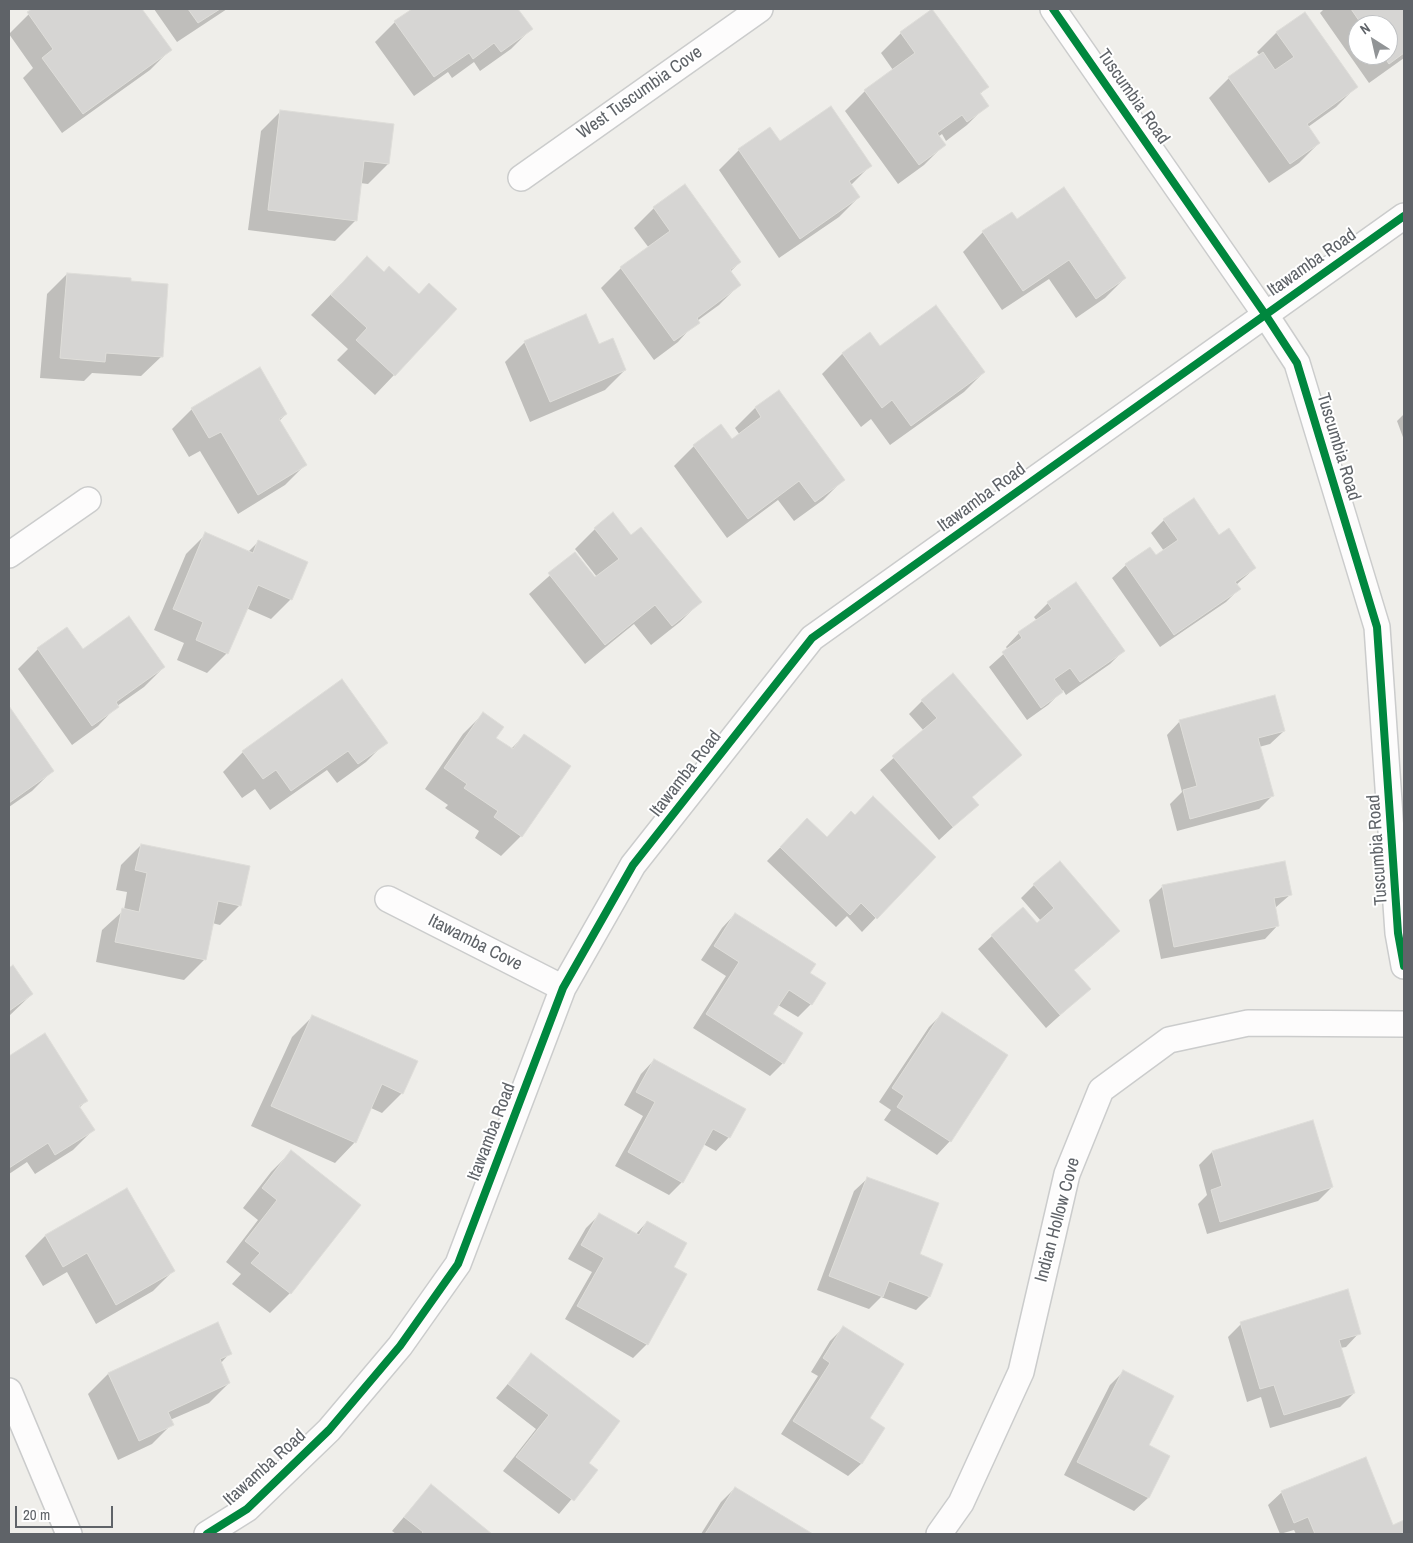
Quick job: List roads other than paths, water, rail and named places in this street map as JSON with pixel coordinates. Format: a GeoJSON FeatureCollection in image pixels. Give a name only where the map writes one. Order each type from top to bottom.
{"type":"FeatureCollection","features":[{"type":"Feature","properties":{"kind":"street","name":"West Tuscumbia Cove"},"geometry":{"type":"LineString","coordinates":[[521,178],[760,9]]}},
{"type":"Feature","properties":{"kind":"street","name":"Tuscumbia Road"},"geometry":{"type":"LineString","coordinates":[[1052,9],[1265,314],[1297,363],[1377,627],[1398,933],[1404,966]]}},
{"type":"Feature","properties":{"kind":"street","name":"Itawamba Road"},"geometry":{"type":"LineString","coordinates":[[207,1534],[247,1509],[329,1430],[400,1346],[458,1264],[563,988],[633,866],[812,638],[1404,216]]}},
{"type":"Feature","properties":{"kind":"street"},"geometry":{"type":"LineString","coordinates":[[9,555],[88,500]]}},
{"type":"Feature","properties":{"kind":"street","name":"Itawamba Cove"},"geometry":{"type":"LineString","coordinates":[[388,899],[563,988]]}},
{"type":"Feature","properties":{"kind":"street","name":"Indian Hollow Cove"},"geometry":{"type":"LineString","coordinates":[[939,1534],[961,1503],[1021,1372],[1066,1174],[1101,1090],[1169,1040],[1248,1023],[1404,1024]]}},
{"type":"Feature","properties":{"kind":"street"},"geometry":{"type":"LineString","coordinates":[[9,1391],[69,1534]]}}]}
